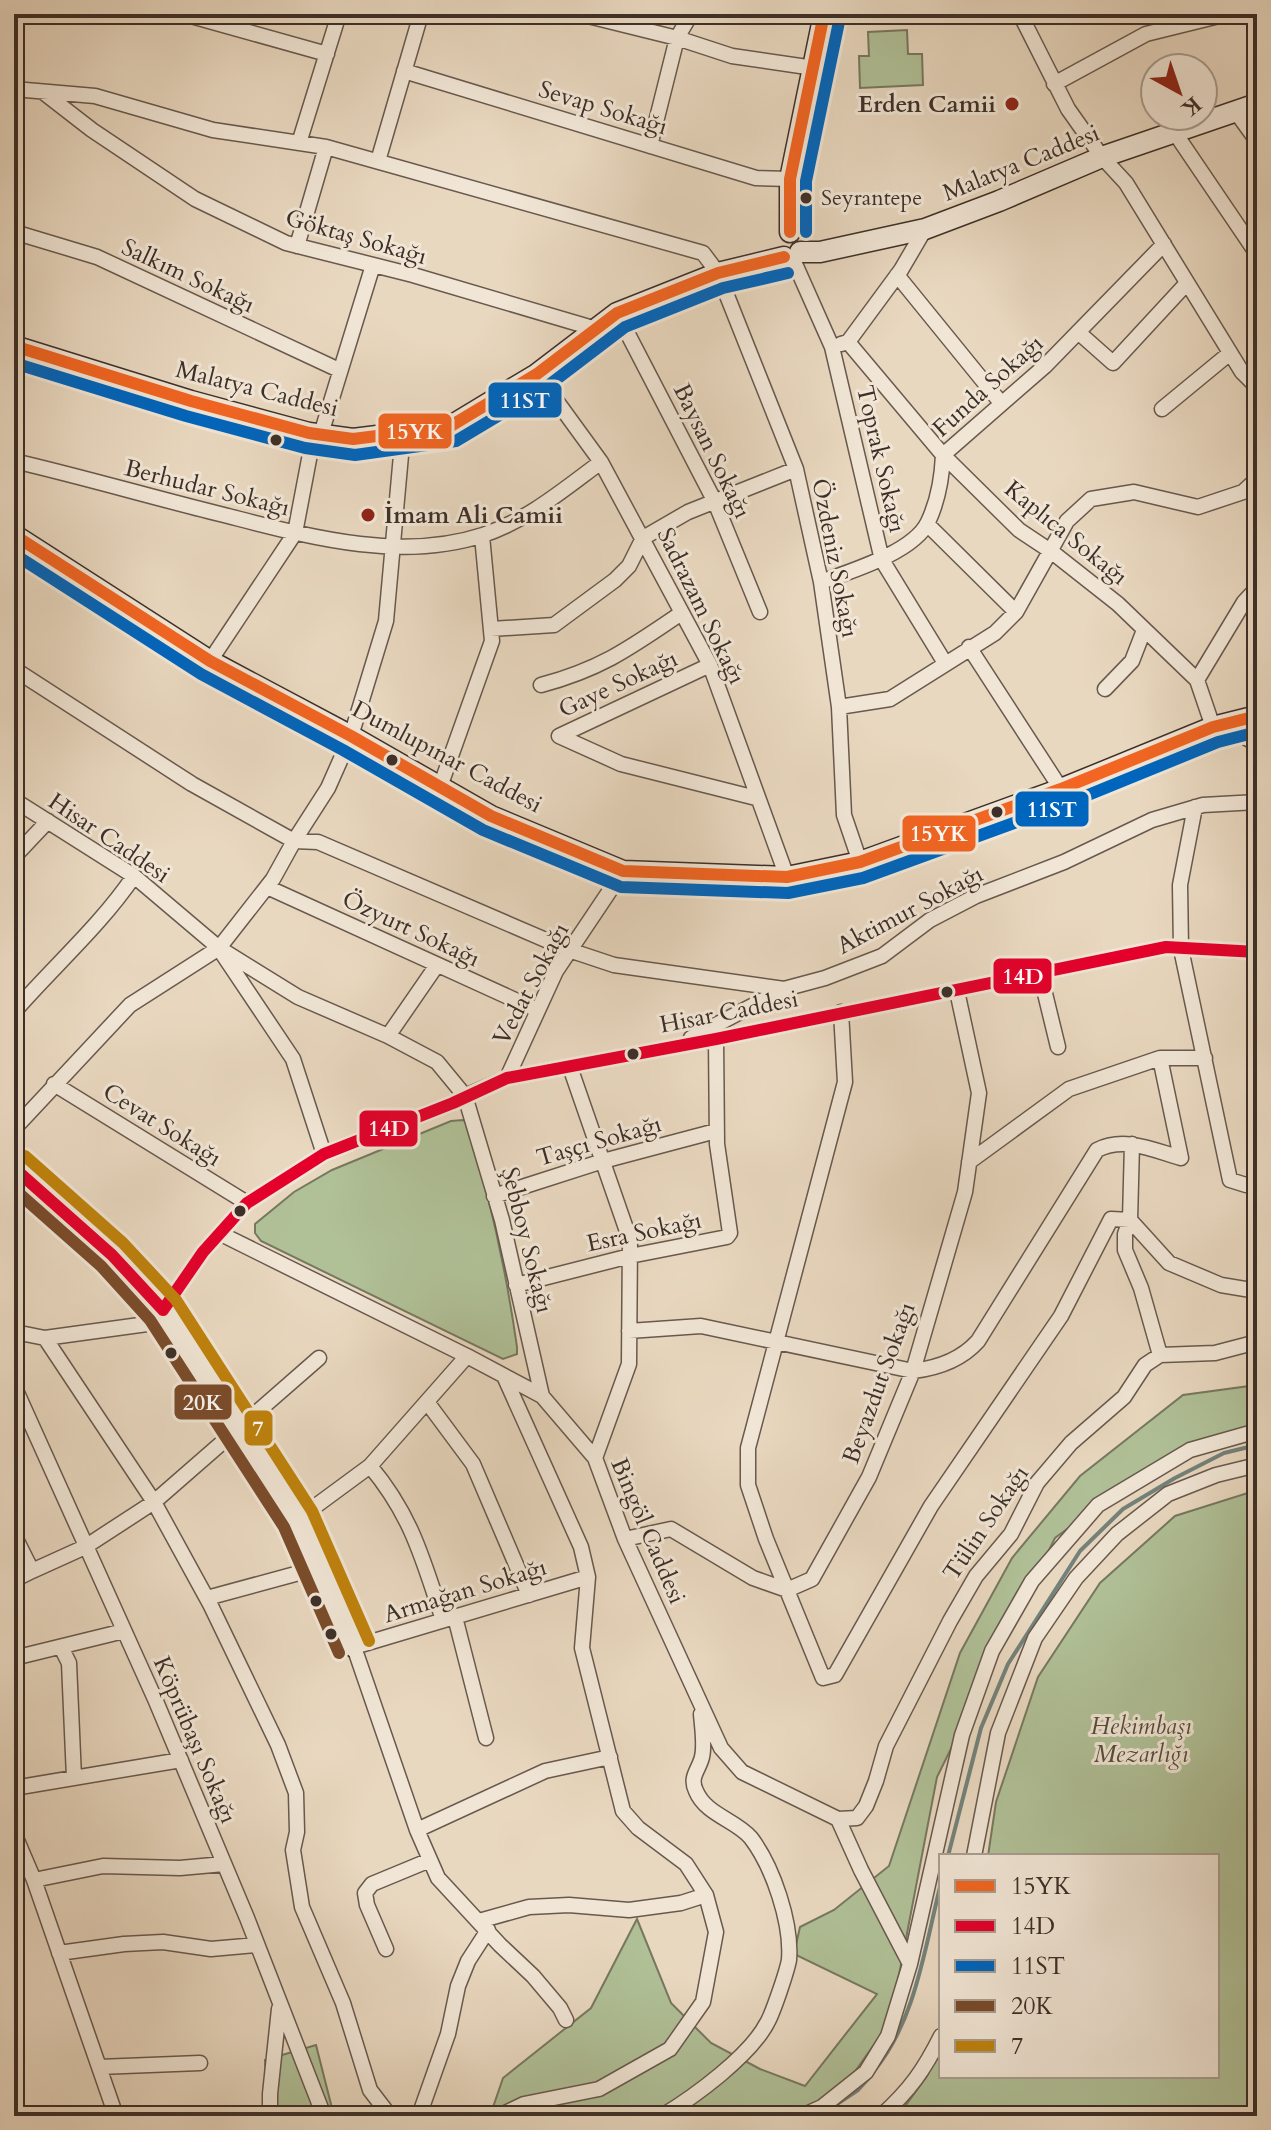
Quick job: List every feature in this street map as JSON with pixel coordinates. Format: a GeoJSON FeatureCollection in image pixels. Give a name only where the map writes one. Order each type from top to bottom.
{"type":"FeatureCollection","features":[{"type":"Feature","properties":{"kind":"street"},"geometry":{"type":"LineString","coordinates":[[184,14],[327,54]]}},
{"type":"Feature","properties":{"kind":"street"},"geometry":{"type":"LineString","coordinates":[[299,143],[339,14]]}},
{"type":"Feature","properties":{"kind":"street"},"geometry":{"type":"LineString","coordinates":[[378,161],[421,14]]}},
{"type":"Feature","properties":{"kind":"street"},"geometry":{"type":"LineString","coordinates":[[580,14],[677,38],[732,56],[814,68]]}},
{"type":"Feature","properties":{"kind":"street"},"geometry":{"type":"LineString","coordinates":[[650,146],[677,38],[691,14]]}},
{"type":"Feature","properties":{"kind":"street"},"geometry":{"type":"LineString","coordinates":[[792,255],[801,239],[790,232],[790,179],[824,14]]}},
{"type":"Feature","properties":{"kind":"street"},"geometry":{"type":"LineString","coordinates":[[1020,14],[1068,109],[1102,157],[1126,183],[1242,372],[1257,387]]}},
{"type":"Feature","properties":{"kind":"street"},"geometry":{"type":"LineString","coordinates":[[1054,84],[1146,34],[1227,14]]}},
{"type":"Feature","properties":{"kind":"street","name":"Sevap Sokağı"},"geometry":{"type":"LineString","coordinates":[[404,71],[756,178],[790,179]]}},
{"type":"Feature","properties":{"kind":"street"},"geometry":{"type":"LineString","coordinates":[[14,89],[95,96],[213,130],[326,147],[703,253],[718,273]]}},
{"type":"Feature","properties":{"kind":"street","name":"Göktaş Sokağı"},"geometry":{"type":"LineString","coordinates":[[43,92],[92,130],[195,199],[297,246],[596,329]]}},
{"type":"Feature","properties":{"kind":"street","name":"Malatya Caddesi"},"geometry":{"type":"LineString","coordinates":[[14,346],[191,401],[317,434],[353,439],[449,427],[537,374],[617,313],[718,273],[925,229],[1102,157],[1257,104]]}},
{"type":"Feature","properties":{"kind":"street"},"geometry":{"type":"LineString","coordinates":[[1236,112],[1257,141]]}},
{"type":"Feature","properties":{"kind":"street"},"geometry":{"type":"LineString","coordinates":[[1175,133],[1257,254]]}},
{"type":"Feature","properties":{"kind":"street"},"geometry":{"type":"LineString","coordinates":[[297,246],[326,147]]}},
{"type":"Feature","properties":{"kind":"street"},"geometry":{"type":"LineString","coordinates":[[832,347],[848,342],[897,275],[925,229]]}},
{"type":"Feature","properties":{"kind":"street","name":"Salkım Sokağı"},"geometry":{"type":"LineString","coordinates":[[14,232],[97,257],[339,370]]}},
{"type":"Feature","properties":{"kind":"street","name":"Funda Sokağı"},"geometry":{"type":"LineString","coordinates":[[927,524],[938,495],[943,455],[1045,366],[1164,244]]}},
{"type":"Feature","properties":{"kind":"street","name":"Toprak Sokağı"},"geometry":{"type":"LineString","coordinates":[[792,255],[832,347],[882,560],[945,663]]}},
{"type":"Feature","properties":{"kind":"street"},"geometry":{"type":"LineString","coordinates":[[210,661],[295,533],[317,434],[373,265]]}},
{"type":"Feature","properties":{"kind":"street","name":"Özdeniz Sokağı"},"geometry":{"type":"LineString","coordinates":[[718,273],[796,469],[821,582],[839,707],[844,815],[860,862]]}},
{"type":"Feature","properties":{"kind":"street"},"geometry":{"type":"LineString","coordinates":[[897,275],[1001,403]]}},
{"type":"Feature","properties":{"kind":"street"},"geometry":{"type":"LineString","coordinates":[[1078,332],[1113,363],[1187,283]]}},
{"type":"Feature","properties":{"kind":"street","name":"Baysan Sokağı"},"geometry":{"type":"LineString","coordinates":[[617,313],[715,502],[760,612]]}},
{"type":"Feature","properties":{"kind":"street","name":"Kaplıca Sokağı"},"geometry":{"type":"LineString","coordinates":[[848,342],[943,455],[1019,530],[1118,604],[1197,680],[1213,727]]}},
{"type":"Feature","properties":{"kind":"street"},"geometry":{"type":"LineString","coordinates":[[1162,409],[1230,353]]}},
{"type":"Feature","properties":{"kind":"street","name":"Sadrazam Sokağı"},"geometry":{"type":"LineString","coordinates":[[537,374],[601,462],[710,665],[787,877]]}},
{"type":"Feature","properties":{"kind":"street"},"geometry":{"type":"LineString","coordinates":[[14,1129],[130,1005],[219,948],[267,887],[328,788],[351,736],[386,621],[403,433]]}},
{"type":"Feature","properties":{"kind":"street","name":"Berhudar Sokağı"},"geometry":{"type":"LineString","coordinates":[[14,461],[295,533],[392,547],[431,545],[482,536],[528,517],[601,462]]}},
{"type":"Feature","properties":{"kind":"street"},"geometry":{"type":"LineString","coordinates":[[491,629],[554,625],[615,580],[629,566],[643,538],[688,512],[796,469]]}},
{"type":"Feature","properties":{"kind":"street"},"geometry":{"type":"LineString","coordinates":[[839,707],[890,699],[995,633],[1016,612],[1067,521],[1091,499],[1134,492],[1198,507],[1243,492],[1257,479]]}},
{"type":"Feature","properties":{"kind":"street"},"geometry":{"type":"LineString","coordinates":[[821,582],[882,560],[927,524],[1016,612]]}},
{"type":"Feature","properties":{"kind":"street","name":"Dumlupınar Caddesi"},"geometry":{"type":"LineString","coordinates":[[14,535],[210,661],[351,736],[491,816],[623,871],[787,877],[860,862],[1061,789],[1213,727],[1257,716]]}},
{"type":"Feature","properties":{"kind":"street"},"geometry":{"type":"LineString","coordinates":[[440,787],[492,641],[482,536]]}},
{"type":"Feature","properties":{"kind":"street"},"geometry":{"type":"LineString","coordinates":[[1197,680],[1244,602],[1257,588]]}},
{"type":"Feature","properties":{"kind":"street"},"geometry":{"type":"LineString","coordinates":[[541,685],[580,675],[615,658],[680,614]]}},
{"type":"Feature","properties":{"kind":"street"},"geometry":{"type":"LineString","coordinates":[[1105,689],[1132,661],[1144,630]]}},
{"type":"Feature","properties":{"kind":"street"},"geometry":{"type":"LineString","coordinates":[[969,647],[1061,789]]}},
{"type":"Feature","properties":{"kind":"street","name":"Gaye Sokağı"},"geometry":{"type":"LineString","coordinates":[[710,665],[559,736],[621,764],[756,798]]}},
{"type":"Feature","properties":{"kind":"street"},"geometry":{"type":"LineString","coordinates":[[14,669],[192,784],[294,841],[318,842],[569,950],[614,965],[784,989]]}},
{"type":"Feature","properties":{"kind":"street"},"geometry":{"type":"LineString","coordinates":[[1213,727],[1239,734],[1257,744]]}},
{"type":"Feature","properties":{"kind":"street","name":"Hisar Caddesi"},"geometry":{"type":"LineString","coordinates":[[14,800],[134,876],[219,948],[298,997],[388,1036],[437,1062],[465,1096],[507,1078],[716,1039],[1166,947],[1257,952]]}},
{"type":"Feature","properties":{"kind":"street","name":"Aktimur Sokağı"},"geometry":{"type":"LineString","coordinates":[[680,1044],[784,989],[825,978],[882,956],[930,920],[976,896],[1064,862],[1152,820],[1195,807],[1257,802]]}},
{"type":"Feature","properties":{"kind":"street"},"geometry":{"type":"LineString","coordinates":[[1195,807],[1180,885],[1181,949],[1230,1180],[1246,1185],[1257,1184]]}},
{"type":"Feature","properties":{"kind":"street"},"geometry":{"type":"LineString","coordinates":[[14,857],[48,821]]}},
{"type":"Feature","properties":{"kind":"street","name":"Vedat Sokağı"},"geometry":{"type":"LineString","coordinates":[[507,1078],[537,1010],[569,950],[623,871]]}},
{"type":"Feature","properties":{"kind":"street"},"geometry":{"type":"LineString","coordinates":[[14,1012],[44,977],[114,907],[134,876]]}},
{"type":"Feature","properties":{"kind":"street","name":"Özyurt Sokağı"},"geometry":{"type":"LineString","coordinates":[[267,887],[537,1010]]}},
{"type":"Feature","properties":{"kind":"street"},"geometry":{"type":"LineString","coordinates":[[219,948],[293,1059],[324,1154]]}},
{"type":"Feature","properties":{"kind":"street"},"geometry":{"type":"LineString","coordinates":[[388,1036],[437,965]]}},
{"type":"Feature","properties":{"kind":"street"},"geometry":{"type":"LineString","coordinates":[[1040,973],[1058,1047]]}},
{"type":"Feature","properties":{"kind":"street","name":"Beyazdut Sokağı"},"geometry":{"type":"LineString","coordinates":[[787,1590],[812,1579],[869,1477],[913,1371],[965,1192],[979,1093],[957,991]]}},
{"type":"Feature","properties":{"kind":"street"},"geometry":{"type":"LineString","coordinates":[[841,1012],[845,1082],[748,1448],[748,1485],[766,1539],[823,1678],[835,1675],[931,1506],[1061,1316],[1111,1219],[1130,1220],[1169,1263],[1221,1285],[1257,1291]]}},
{"type":"Feature","properties":{"kind":"street","name":"Esra Sokağı"},"geometry":{"type":"LineString","coordinates":[[516,1285],[630,1256],[727,1237],[730,1233],[716,1131],[716,1039]]}},
{"type":"Feature","properties":{"kind":"street"},"geometry":{"type":"LineString","coordinates":[[969,1162],[1069,1089],[1160,1058],[1205,1058]]}},
{"type":"Feature","properties":{"kind":"street"},"geometry":{"type":"LineString","coordinates":[[629,1331],[701,1326],[913,1371],[934,1369],[967,1353],[978,1341],[1097,1150],[1109,1144],[1132,1144],[1181,1158],[1160,1058]]}},
{"type":"Feature","properties":{"kind":"street"},"geometry":{"type":"LineString","coordinates":[[570,1067],[630,1240],[629,1364],[595,1458]]}},
{"type":"Feature","properties":{"kind":"street","name":"Cevat Sokağı"},"geometry":{"type":"LineString","coordinates":[[54,1084],[247,1203]]}},
{"type":"Feature","properties":{"kind":"street"},"geometry":{"type":"LineString","coordinates":[[14,1337],[25,1334],[45,1338],[147,1324],[163,1310],[203,1252],[247,1203],[324,1154],[465,1096]]}},
{"type":"Feature","properties":{"kind":"street","name":"Şebboy Sokağı"},"geometry":{"type":"LineString","coordinates":[[465,1096],[502,1220],[542,1396]]}},
{"type":"Feature","properties":{"kind":"street","name":"Taşçı Sokağı"},"geometry":{"type":"LineString","coordinates":[[494,1196],[603,1161],[716,1131]]}},
{"type":"Feature","properties":{"kind":"street"},"geometry":{"type":"LineString","coordinates":[[1132,1144],[1130,1220],[1125,1234],[1125,1250],[1141,1288],[1160,1355],[1215,1353],[1257,1342]]}},
{"type":"Feature","properties":{"kind":"street"},"geometry":{"type":"LineString","coordinates":[[14,1168],[112,1255],[163,1310],[298,1519],[354,1647],[417,1830],[438,1878],[533,1976],[560,2008],[566,2020]]}},
{"type":"Feature","properties":{"kind":"street","name":"Bingöl Caddesi"},"geometry":{"type":"LineString","coordinates":[[221,1234],[542,1396],[595,1458],[625,1539],[721,1748],[742,1772],[838,1819]]}},
{"type":"Feature","properties":{"kind":"street"},"geometry":{"type":"LineString","coordinates":[[45,1338],[154,1502],[207,1598],[278,1745],[296,1793],[297,1832],[293,1850],[302,1907],[343,2003],[370,2090],[390,2116]]}},
{"type":"Feature","properties":{"kind":"street","name":"Tülin Sokağı"},"geometry":{"type":"LineString","coordinates":[[838,1819],[857,1818],[866,1806],[886,1746],[931,1656],[976,1576],[1011,1534],[1037,1483],[1071,1443],[1124,1397],[1145,1365],[1160,1355]]}},
{"type":"Feature","properties":{"kind":"street"},"geometry":{"type":"LineString","coordinates":[[298,1519],[370,1466],[467,1356]]}},
{"type":"Feature","properties":{"kind":"street"},"geometry":{"type":"LineString","coordinates":[[14,1580],[85,1547],[154,1502],[319,1358]]}},
{"type":"Feature","properties":{"kind":"street"},"geometry":{"type":"LineString","coordinates":[[499,2116],[524,2104],[599,2089],[670,2049],[703,2002],[716,1932],[706,1895],[686,1864],[638,1828],[623,1811],[582,1648],[588,1577],[581,1547],[504,1376]]}},
{"type":"Feature","properties":{"kind":"street","name":"Köprübaşı Sokağı"},"geometry":{"type":"LineString","coordinates":[[14,1386],[181,1760],[324,2116]]}},
{"type":"Feature","properties":{"kind":"street"},"geometry":{"type":"LineString","coordinates":[[427,1402],[473,1464],[529,1595]]}},
{"type":"Feature","properties":{"kind":"street"},"geometry":{"type":"LineString","coordinates":[[802,2116],[822,2107],[866,2072],[888,2036],[910,1964],[962,1735],[992,1651],[1032,1581],[1098,1505],[1190,1450],[1257,1431]]}},
{"type":"Feature","properties":{"kind":"street"},"geometry":{"type":"LineString","coordinates":[[974,1854],[998,1733],[1035,1638],[1076,1578],[1117,1534],[1168,1494],[1216,1475],[1257,1465]]}},
{"type":"Feature","properties":{"kind":"street"},"geometry":{"type":"LineString","coordinates":[[370,1466],[390,1489],[412,1528],[449,1619],[486,1738]]}},
{"type":"Feature","properties":{"kind":"street"},"geometry":{"type":"LineString","coordinates":[[625,1539],[671,1529],[753,1578],[787,1590]]}},
{"type":"Feature","properties":{"kind":"street"},"geometry":{"type":"LineString","coordinates":[[14,1535],[32,1571]]}},
{"type":"Feature","properties":{"kind":"street"},"geometry":{"type":"LineString","coordinates":[[207,1598],[321,1567]]}},
{"type":"Feature","properties":{"kind":"street","name":"Armağan Sokağı"},"geometry":{"type":"LineString","coordinates":[[354,1647],[588,1577]]}},
{"type":"Feature","properties":{"kind":"street"},"geometry":{"type":"LineString","coordinates":[[14,1658],[124,1631]]}},
{"type":"Feature","properties":{"kind":"street"},"geometry":{"type":"LineString","coordinates":[[61,1647],[69,1663],[74,1778]]}},
{"type":"Feature","properties":{"kind":"street"},"geometry":{"type":"LineString","coordinates":[[662,2116],[686,2102],[734,2062],[767,2024],[789,1960],[786,1925],[776,1884],[757,1849],[749,1835],[725,1821],[695,1791],[692,1778],[702,1756],[701,1706]]}},
{"type":"Feature","properties":{"kind":"street"},"geometry":{"type":"LineString","coordinates":[[417,1830],[545,1771],[610,1757]]}},
{"type":"Feature","properties":{"kind":"street"},"geometry":{"type":"LineString","coordinates":[[14,1788],[181,1760]]}},
{"type":"Feature","properties":{"kind":"street"},"geometry":{"type":"LineString","coordinates":[[838,1819],[910,1964]]}},
{"type":"Feature","properties":{"kind":"street"},"geometry":{"type":"LineString","coordinates":[[14,1833],[19,1859],[34,1880],[116,2116]]}},
{"type":"Feature","properties":{"kind":"street"},"geometry":{"type":"LineString","coordinates":[[386,1949],[365,1893],[372,1884],[430,1860]]}},
{"type":"Feature","properties":{"kind":"street"},"geometry":{"type":"LineString","coordinates":[[34,1880],[103,1866],[180,1868],[224,1864]]}},
{"type":"Feature","properties":{"kind":"street"},"geometry":{"type":"LineString","coordinates":[[419,2116],[448,2034],[458,1986],[484,1926],[529,1907],[569,1905],[629,1910],[681,1903],[706,1895]]}},
{"type":"Feature","properties":{"kind":"street"},"geometry":{"type":"LineString","coordinates":[[59,1953],[137,1943],[163,1942],[211,1949],[257,1945]]}},
{"type":"Feature","properties":{"kind":"street"},"geometry":{"type":"LineString","coordinates":[[270,2116],[280,2004]]}},
{"type":"Feature","properties":{"kind":"street"},"geometry":{"type":"LineString","coordinates":[[881,2116],[908,2091],[926,2067],[939,2040]]}},
{"type":"Feature","properties":{"kind":"street"},"geometry":{"type":"LineString","coordinates":[[99,2067],[200,2063]]}},
{"type":"Feature","properties":{"kind":"street"},"geometry":{"type":"LineString","coordinates":[[14,2104],[21,2116]]}},
{"type":"Feature","properties":{"kind":"green space"},"geometry":{"type":"Polygon","coordinates":[[[907,30],[908,54],[922,54],[923,85],[860,88],[859,56],[869,56],[868,32],[907,30]]]}},
{"type":"Feature","properties":{"kind":"green space"},"geometry":{"type":"Polygon","coordinates":[[[463,1120],[467,1123],[490,1206],[513,1318],[517,1354],[503,1359],[261,1241],[255,1233],[255,1224],[294,1192],[332,1170],[451,1121],[463,1120]]]}},
{"type":"Feature","properties":{"kind":"green space"},"geometry":{"type":"Polygon","coordinates":[[[1257,1385],[1257,1430],[1138,1477],[1055,1538],[937,1777],[890,2022],[842,2090],[793,2116],[490,2116],[503,2078],[591,2008],[637,1919],[671,2003],[711,2043],[760,2069],[805,2086],[877,1994],[794,1954],[800,1927],[834,1910],[889,1866],[960,1653],[1012,1558],[1080,1476],[1183,1395],[1257,1385]]]}},
{"type":"Feature","properties":{"kind":"green space","name":"Hekimbaşı Mezarlığı"},"geometry":{"type":"Polygon","coordinates":[[[1257,1490],[1257,2116],[898,2116],[927,2076],[939,2048],[939,2078],[1219,2078],[1219,1854],[988,1854],[996,1802],[1038,1677],[1100,1583],[1175,1516],[1257,1490]]]}},
{"type":"Feature","properties":{"kind":"green space"},"geometry":{"type":"Polygon","coordinates":[[[316,2045],[334,2116],[268,2116],[265,2060],[316,2045]]]}},
{"type":"Feature","properties":{"kind":"waterway"},"geometry":{"type":"LineString","coordinates":[[949,1854],[981,1728],[1008,1664],[1080,1551],[1123,1509],[1224,1453],[1257,1445]]}},
{"type":"Feature","properties":{"kind":"waterway"},"geometry":{"type":"LineString","coordinates":[[873,2072],[888,2052],[909,2006],[939,1892]]}},
{"type":"Feature","properties":{"kind":"waterway"},"geometry":{"type":"LineString","coordinates":[[831,2108],[858,2090],[868,2079]]}},
{"type":"Feature","properties":{"kind":"transit line","name":"15YK"},"geometry":{"type":"LineString","coordinates":[[790,232],[790,179],[824,14]]}},
{"type":"Feature","properties":{"kind":"transit line","name":"11ST"},"geometry":{"type":"LineString","coordinates":[[806,232],[806,181],[840,17]]}},
{"type":"Feature","properties":{"kind":"transit line","name":"15YK"},"geometry":{"type":"LineString","coordinates":[[14,346],[191,401],[309,433],[353,439],[449,427],[537,374],[617,313],[718,273],[784,257]]}},
{"type":"Feature","properties":{"kind":"transit line","name":"11ST"},"geometry":{"type":"LineString","coordinates":[[14,363],[186,416],[305,448],[355,455],[456,441],[545,388],[625,327],[723,288],[788,273]]}},
{"type":"Feature","properties":{"kind":"transit line","name":"15YK"},"geometry":{"type":"LineString","coordinates":[[14,535],[210,661],[351,736],[491,816],[623,871],[787,877],[860,862],[1061,789],[1213,727],[1257,716]]}},
{"type":"Feature","properties":{"kind":"transit line","name":"11ST"},"geometry":{"type":"LineString","coordinates":[[14,554],[201,674],[483,830],[621,887],[788,893],[863,878],[1066,804],[1218,742],[1257,732]]}},
{"type":"Feature","properties":{"kind":"transit line","name":"14D"},"geometry":{"type":"LineString","coordinates":[[163,1310],[203,1252],[247,1203],[324,1154],[507,1078],[716,1039],[1166,947],[1257,952]]}},
{"type":"Feature","properties":{"kind":"transit line","name":"7"},"geometry":{"type":"LineString","coordinates":[[25,1156],[123,1243],[176,1300],[312,1511],[369,1641]]}},
{"type":"Feature","properties":{"kind":"transit line","name":"14D"},"geometry":{"type":"LineString","coordinates":[[14,1168],[112,1255],[163,1310]]}},
{"type":"Feature","properties":{"kind":"transit line","name":"20K"},"geometry":{"type":"LineString","coordinates":[[14,1189],[101,1266],[150,1320],[284,1527],[339,1653]]}},
{"type":"Feature","properties":{"kind":"place","name":"Erden Camii"},"geometry":{"type":"Point","coordinates":[1012,104]}},
{"type":"Feature","properties":{"kind":"place","name":"Seyrantepe"},"geometry":{"type":"Point","coordinates":[806,198]}},
{"type":"Feature","properties":{"kind":"place","name":"İmam Ali Camii"},"geometry":{"type":"Point","coordinates":[368,515]}}]}
